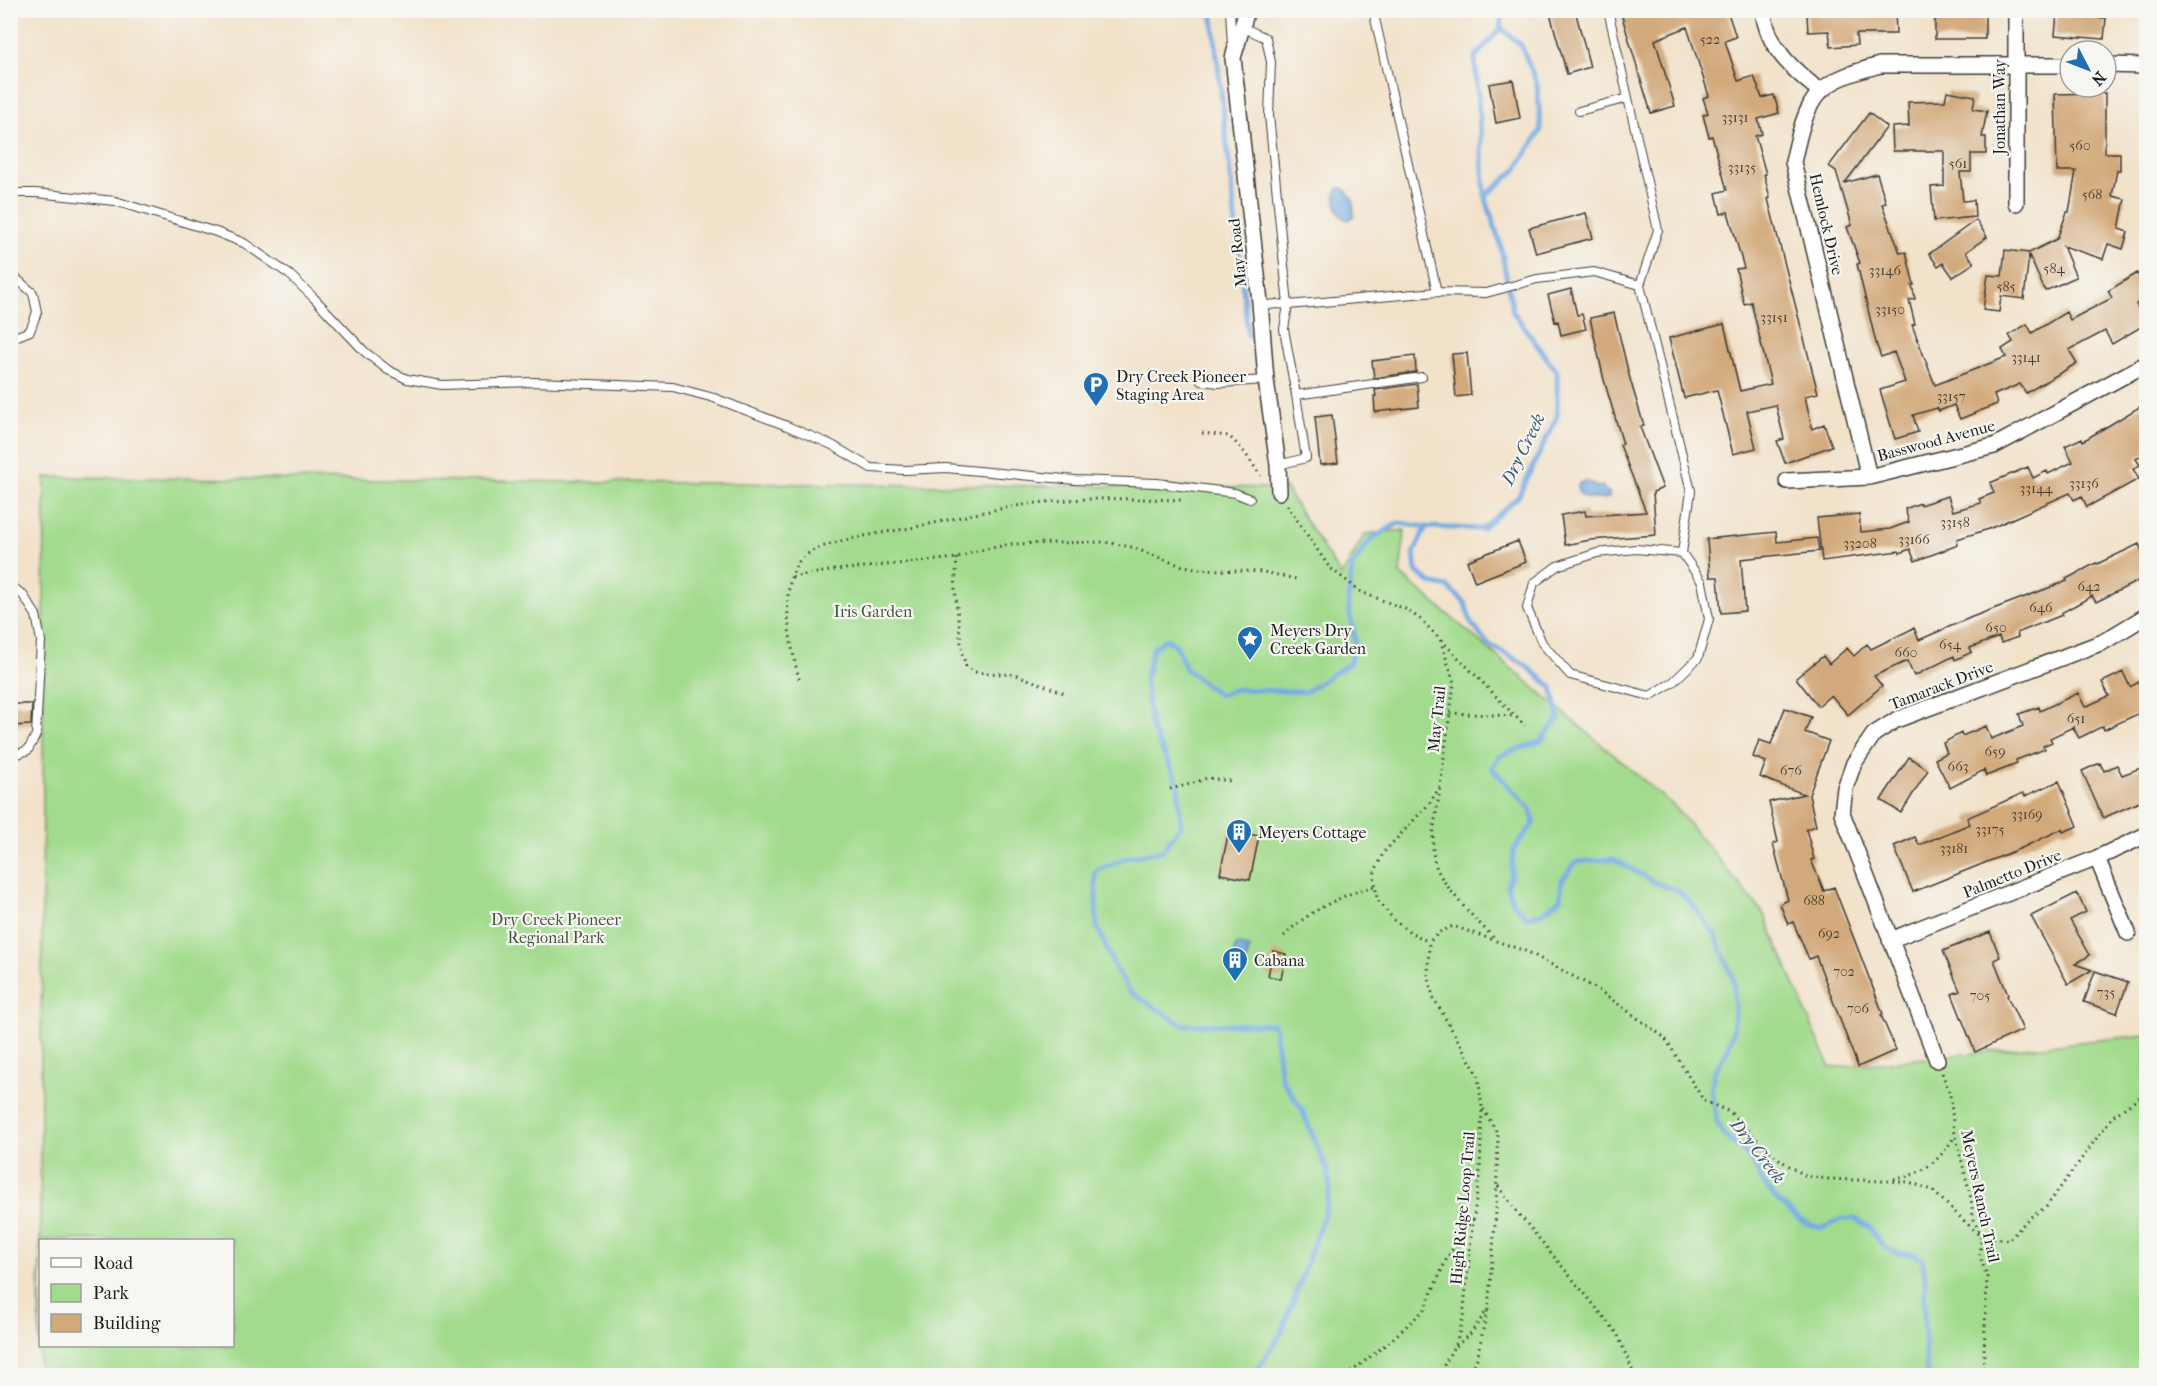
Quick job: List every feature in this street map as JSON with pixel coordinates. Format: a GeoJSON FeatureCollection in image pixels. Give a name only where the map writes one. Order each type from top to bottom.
{"type":"FeatureCollection","features":[{"type":"Feature","properties":{"kind":"street","name":"May Road"},"geometry":{"type":"LineString","coordinates":[[1246,10],[1233,58],[1266,380],[1278,465],[1279,492]]}},
{"type":"Feature","properties":{"kind":"street"},"geometry":{"type":"LineString","coordinates":[[1763,10],[1770,38],[1779,54],[1792,69],[1820,92]]}},
{"type":"Feature","properties":{"kind":"street","name":"Jonathan Way"},"geometry":{"type":"LineString","coordinates":[[2016,10],[2016,203]]}},
{"type":"Feature","properties":{"kind":"street","name":"Hemlock Drive"},"geometry":{"type":"LineString","coordinates":[[1869,477],[1794,162],[1802,123],[1820,92],[1850,73],[1880,65],[2058,65]]}},
{"type":"Feature","properties":{"kind":"street"},"geometry":{"type":"LineString","coordinates":[[2118,65],[2146,66]]}},
{"type":"Feature","properties":{"kind":"street","name":"Basswood Avenue"},"geometry":{"type":"LineString","coordinates":[[1787,481],[1869,477],[1994,446],[2146,364]]}},
{"type":"Feature","properties":{"kind":"street","name":"Tamarack Drive"},"geometry":{"type":"LineString","coordinates":[[1937,1060],[1842,813],[1845,788],[1854,763],[1874,734],[1896,720],[2103,642],[2146,616]]}},
{"type":"Feature","properties":{"kind":"street","name":"Palmetto Drive"},"geometry":{"type":"LineString","coordinates":[[1890,940],[2097,858],[2146,835]]}},
{"type":"Feature","properties":{"kind":"street"},"geometry":{"type":"LineString","coordinates":[[2097,858],[2128,933]]}},
{"type":"Feature","properties":{"kind":"lane"},"geometry":{"type":"LineString","coordinates":[[1230,10],[1233,58]]}},
{"type":"Feature","properties":{"kind":"lane"},"geometry":{"type":"LineString","coordinates":[[1373,10],[1437,292]]}},
{"type":"Feature","properties":{"kind":"lane"},"geometry":{"type":"LineString","coordinates":[[1608,10],[1658,230],[1640,285],[1690,491],[1682,553],[1702,582],[1709,619],[1698,658],[1673,682],[1650,696],[1570,675],[1542,643],[1527,608],[1534,583],[1557,566],[1597,553],[1636,549],[1682,553]]}},
{"type":"Feature","properties":{"kind":"lane"},"geometry":{"type":"LineString","coordinates":[[1242,27],[1266,38],[1271,62],[1269,115],[1288,305],[1284,329],[1306,458],[1278,465]]}},
{"type":"Feature","properties":{"kind":"lane"},"geometry":{"type":"LineString","coordinates":[[1579,111],[1628,98]]}},
{"type":"Feature","properties":{"kind":"lane"},"geometry":{"type":"LineString","coordinates":[[10,193],[36,193],[115,201],[244,243],[288,273],[365,352],[388,370],[406,379],[442,385],[534,382],[673,387],[714,398],[787,426],[832,445],[871,468],[905,470],[946,468],[1075,480],[1157,483],[1235,494],[1250,499]]}},
{"type":"Feature","properties":{"kind":"lane"},"geometry":{"type":"LineString","coordinates":[[1260,306],[1437,292],[1486,294],[1537,279],[1594,272],[1640,285]]}},
{"type":"Feature","properties":{"kind":"lane"},"geometry":{"type":"LineString","coordinates":[[10,273],[33,293],[37,312],[30,331],[10,339]]}},
{"type":"Feature","properties":{"kind":"lane"},"geometry":{"type":"LineString","coordinates":[[1296,395],[1422,377]]}},
{"type":"Feature","properties":{"kind":"lane"},"geometry":{"type":"LineString","coordinates":[[1202,381],[1219,383],[1266,380]]}},
{"type":"Feature","properties":{"kind":"lane"},"geometry":{"type":"LineString","coordinates":[[10,585],[22,596],[36,615],[41,641],[36,735],[28,750],[10,757]]}},
{"type":"Feature","properties":{"kind":"path","name":"May Trail"},"geometry":{"type":"LineString","coordinates":[[1202,433],[1229,435],[1264,479],[1279,492],[1329,567],[1361,592],[1405,609],[1419,618],[1440,639],[1454,682],[1440,787],[1429,804],[1383,853],[1374,874],[1375,886]]}},
{"type":"Feature","properties":{"kind":"path"},"geometry":{"type":"LineString","coordinates":[[800,679],[790,643],[788,595],[792,578],[801,559],[811,551],[985,512],[1045,502],[1090,499],[1183,500]]}},
{"type":"Feature","properties":{"kind":"path"},"geometry":{"type":"LineString","coordinates":[[792,578],[835,570],[957,558],[972,552],[1011,544],[1105,542],[1131,547],[1199,569],[1263,572],[1296,579]]}},
{"type":"Feature","properties":{"kind":"path"},"geometry":{"type":"LineString","coordinates":[[957,558],[955,589],[962,653],[966,666],[974,672],[1017,675],[1067,694]]}},
{"type":"Feature","properties":{"kind":"path"},"geometry":{"type":"LineString","coordinates":[[1440,639],[1525,726]]}},
{"type":"Feature","properties":{"kind":"path"},"geometry":{"type":"LineString","coordinates":[[1450,712],[1515,717]]}},
{"type":"Feature","properties":{"kind":"path"},"geometry":{"type":"LineString","coordinates":[[1170,789],[1207,778],[1232,781]]}},
{"type":"Feature","properties":{"kind":"path"},"geometry":{"type":"LineString","coordinates":[[1440,787],[1433,841],[1434,861],[1441,876],[1456,896],[1497,941]]}},
{"type":"Feature","properties":{"kind":"path"},"geometry":{"type":"LineString","coordinates":[[1284,936],[1294,925],[1354,891],[1375,886],[1377,899],[1394,920],[1429,942],[1440,932],[1453,926],[1528,952],[1596,989],[1665,1038],[1704,1101],[1724,1108],[1783,1162],[1806,1176],[1909,1182],[1932,1190],[1981,1237],[2009,1240],[2030,1218],[2046,1207],[2114,1116],[2146,1093]]}},
{"type":"Feature","properties":{"kind":"path","name":"High Ridge Loop Trail"},"geometry":{"type":"LineString","coordinates":[[1429,942],[1428,974],[1433,997],[1478,1075],[1482,1108],[1480,1171],[1464,1318],[1438,1376]]}},
{"type":"Feature","properties":{"kind":"path","name":"Meyers Ranch Trail"},"geometry":{"type":"LineString","coordinates":[[1937,1060],[1950,1095],[1973,1217],[1981,1237],[1980,1256],[1987,1277],[1983,1376]]}},
{"type":"Feature","properties":{"kind":"path"},"geometry":{"type":"LineString","coordinates":[[1470,1376],[1477,1358],[1488,1309],[1497,1184],[1498,1134],[1482,1108]]}},
{"type":"Feature","properties":{"kind":"path"},"geometry":{"type":"LineString","coordinates":[[1889,1180],[1925,1170],[1948,1148],[1956,1136]]}},
{"type":"Feature","properties":{"kind":"path"},"geometry":{"type":"LineString","coordinates":[[1497,1184],[1518,1214],[1617,1333],[1633,1372],[1632,1376]]}},
{"type":"Feature","properties":{"kind":"path"},"geometry":{"type":"LineString","coordinates":[[1346,1376],[1389,1342],[1424,1310],[1447,1257],[1473,1219]]}},
{"type":"Feature","properties":{"kind":"path"},"geometry":{"type":"LineString","coordinates":[[1452,1349],[1471,1333],[1488,1309]]}},
{"type":"Feature","properties":{"kind":"green space","name":"Dry Creek Pioneer Regional Park"},"geometry":{"type":"Polygon","coordinates":[[[45,477],[1285,488],[1341,576],[1365,534],[1405,530],[1400,574],[1674,806],[1764,914],[1830,1068],[2146,1035],[2146,1375],[39,1376],[39,1347],[234,1347],[234,1239],[40,1239],[45,477]]]}},
{"type":"Feature","properties":{"kind":"water"},"geometry":{"type":"Polygon","coordinates":[[[1338,188],[1344,188],[1353,200],[1354,216],[1349,220],[1342,217],[1338,210],[1335,194],[1338,188]]]}},
{"type":"Feature","properties":{"kind":"water"},"geometry":{"type":"Polygon","coordinates":[[[1586,481],[1597,487],[1603,486],[1604,490],[1609,492],[1609,498],[1592,499],[1582,496],[1578,489],[1579,483],[1586,481]]]}},
{"type":"Feature","properties":{"kind":"water"},"geometry":{"type":"Polygon","coordinates":[[[1236,945],[1249,947],[1244,973],[1231,970],[1236,945]]]}},
{"type":"Feature","properties":{"kind":"building"},"geometry":{"type":"Polygon","coordinates":[[[1549,10],[1575,10],[1590,67],[1567,74],[1549,10]]]}},
{"type":"Feature","properties":{"kind":"building"},"geometry":{"type":"Polygon","coordinates":[[[1620,10],[1727,10],[1736,37],[1725,41],[1738,81],[1754,76],[1762,98],[1774,95],[1779,113],[1758,119],[1762,134],[1755,136],[1766,174],[1764,174],[1770,198],[1768,199],[1818,393],[1805,396],[1812,429],[1824,424],[1832,446],[1785,463],[1777,441],[1784,439],[1776,405],[1747,411],[1756,448],[1733,454],[1717,390],[1684,398],[1669,338],[1724,324],[1740,391],[1771,384],[1751,302],[1744,304],[1736,269],[1744,268],[1728,212],[1721,214],[1716,193],[1727,190],[1712,136],[1709,137],[1703,115],[1708,113],[1703,98],[1709,96],[1687,27],[1655,40],[1675,106],[1651,113],[1620,10]]]}},
{"type":"Feature","properties":{"kind":"building"},"geometry":{"type":"Polygon","coordinates":[[[1861,10],[1895,10],[1896,34],[1856,34],[1857,45],[1831,47],[1829,31],[1808,32],[1807,15],[1861,10]]]}},
{"type":"Feature","properties":{"kind":"building"},"geometry":{"type":"Polygon","coordinates":[[[2073,10],[2089,10],[2089,17],[2106,18],[2104,39],[2055,35],[2057,14],[2073,16],[2073,10]]]}},
{"type":"Feature","properties":{"kind":"building"},"geometry":{"type":"Polygon","coordinates":[[[1935,15],[1985,15],[1985,39],[1935,39],[1935,15]]]}},
{"type":"Feature","properties":{"kind":"building"},"geometry":{"type":"Polygon","coordinates":[[[1513,80],[1520,118],[1496,123],[1489,84],[1513,80]]]}},
{"type":"Feature","properties":{"kind":"building"},"geometry":{"type":"Polygon","coordinates":[[[1947,91],[1975,96],[1973,109],[1987,111],[1982,137],[1986,137],[1986,154],[1971,154],[1971,172],[1960,172],[1963,201],[1974,200],[1975,217],[1934,221],[1931,187],[1944,186],[1944,151],[1893,151],[1892,127],[1909,126],[1908,102],[1945,101],[1947,91]]]}},
{"type":"Feature","properties":{"kind":"building"},"geometry":{"type":"Polygon","coordinates":[[[2055,94],[2058,94],[2058,99],[2105,99],[2105,153],[2120,153],[2120,170],[2117,170],[2112,196],[2125,199],[2119,229],[2128,232],[2123,249],[2108,244],[2103,259],[2063,246],[2076,277],[2045,291],[2029,255],[2024,299],[2001,296],[1999,312],[1983,310],[1988,275],[2002,276],[2005,250],[2029,253],[2057,239],[2067,212],[2069,212],[2076,171],[2057,171],[2055,94]]]}},
{"type":"Feature","properties":{"kind":"building"},"geometry":{"type":"Polygon","coordinates":[[[1869,113],[1887,127],[1845,183],[1877,174],[1886,203],[1882,204],[1900,253],[1906,252],[1914,285],[1912,285],[1915,299],[1909,300],[1915,324],[1912,325],[1935,385],[2006,357],[2002,349],[2013,342],[2009,335],[2027,324],[2032,333],[2066,312],[2070,320],[2112,298],[2108,291],[2137,273],[2146,289],[2146,298],[2136,304],[2146,324],[2112,344],[2105,331],[2069,350],[2077,363],[2026,393],[2020,384],[1994,395],[1997,404],[1960,419],[1954,405],[1939,411],[1937,408],[1913,415],[1918,432],[1895,439],[1880,390],[1905,382],[1894,352],[1881,357],[1876,343],[1857,264],[1860,263],[1847,227],[1852,225],[1836,171],[1829,166],[1869,113]]]}},
{"type":"Feature","properties":{"kind":"building"},"geometry":{"type":"Polygon","coordinates":[[[1586,213],[1593,238],[1536,253],[1529,228],[1586,213]]]}},
{"type":"Feature","properties":{"kind":"building"},"geometry":{"type":"Polygon","coordinates":[[[1976,220],[1987,237],[1966,252],[1974,263],[1953,277],[1943,263],[1938,266],[1929,254],[1976,220]]]}},
{"type":"Feature","properties":{"kind":"building"},"geometry":{"type":"Polygon","coordinates":[[[1571,289],[1577,315],[1582,314],[1586,329],[1561,335],[1548,295],[1571,289]]]}},
{"type":"Feature","properties":{"kind":"building"},"geometry":{"type":"Polygon","coordinates":[[[1614,313],[1644,426],[1640,427],[1663,488],[1653,492],[1656,535],[1590,540],[1565,545],[1561,515],[1585,511],[1586,516],[1646,512],[1620,445],[1623,444],[1604,380],[1590,318],[1614,313]]]}},
{"type":"Feature","properties":{"kind":"building"},"geometry":{"type":"Polygon","coordinates":[[[1467,353],[1471,395],[1456,397],[1452,354],[1467,353]]]}},
{"type":"Feature","properties":{"kind":"building"},"geometry":{"type":"Polygon","coordinates":[[[1415,356],[1416,372],[1374,378],[1372,361],[1415,356]]]}},
{"type":"Feature","properties":{"kind":"building"},"geometry":{"type":"Polygon","coordinates":[[[1417,384],[1419,407],[1375,412],[1375,390],[1417,384]]]}},
{"type":"Feature","properties":{"kind":"building"},"geometry":{"type":"Polygon","coordinates":[[[2146,403],[2146,453],[2136,459],[2140,465],[2133,469],[2139,479],[2087,507],[2082,496],[2074,500],[2070,493],[1989,529],[1957,539],[1958,545],[1915,561],[1910,549],[1900,553],[1899,551],[1822,561],[1817,518],[1859,514],[1861,532],[1890,529],[1909,522],[1905,509],[1948,496],[1953,511],[1981,503],[1979,499],[1994,493],[1990,483],[2028,467],[2033,478],[2047,471],[2048,474],[2073,462],[2065,446],[2082,438],[2083,441],[2146,403]]]}},
{"type":"Feature","properties":{"kind":"building"},"geometry":{"type":"Polygon","coordinates":[[[1332,415],[1338,463],[1320,465],[1315,417],[1332,415]]]}},
{"type":"Feature","properties":{"kind":"building"},"geometry":{"type":"Polygon","coordinates":[[[1776,532],[1777,542],[1817,538],[1819,551],[1741,559],[1745,611],[1721,613],[1718,577],[1710,577],[1707,539],[1776,532]]]}},
{"type":"Feature","properties":{"kind":"building"},"geometry":{"type":"Polygon","coordinates":[[[1518,541],[1526,562],[1475,582],[1467,561],[1518,541]]]}},
{"type":"Feature","properties":{"kind":"building"},"geometry":{"type":"Polygon","coordinates":[[[2139,544],[2146,560],[2146,577],[2096,602],[2092,596],[2061,613],[2062,615],[2017,633],[2018,637],[2001,643],[1999,637],[1970,648],[1972,652],[1955,660],[1954,656],[1914,676],[1907,661],[1874,676],[1882,686],[1848,715],[1831,695],[1818,706],[1796,678],[1823,656],[1829,664],[1847,648],[1854,656],[1867,644],[1871,649],[1914,628],[1919,640],[2067,581],[2066,579],[2096,563],[2139,544]]]}},
{"type":"Feature","properties":{"kind":"building"},"geometry":{"type":"Polygon","coordinates":[[[2123,672],[2130,687],[2146,678],[2146,710],[2104,730],[2103,726],[2079,738],[2073,727],[2050,738],[2052,742],[2043,746],[2045,749],[2016,760],[2017,764],[1986,776],[1984,770],[1950,788],[1935,759],[1947,753],[1943,743],[1961,733],[1962,736],[1986,726],[1991,739],[2023,726],[2019,714],[2039,707],[2040,711],[2078,693],[2085,707],[2109,696],[2102,682],[2123,672]]]}},
{"type":"Feature","properties":{"kind":"building"},"geometry":{"type":"Polygon","coordinates":[[[10,704],[32,704],[31,725],[10,726],[10,704]]]}},
{"type":"Feature","properties":{"kind":"building"},"geometry":{"type":"Polygon","coordinates":[[[1785,708],[1811,717],[1805,732],[1829,741],[1809,795],[1816,826],[1806,829],[1814,859],[1811,860],[1824,891],[1834,887],[1896,1050],[1858,1067],[1816,956],[1809,959],[1793,922],[1788,924],[1780,904],[1788,900],[1773,844],[1778,842],[1769,802],[1804,794],[1760,777],[1766,762],[1753,757],[1759,740],[1771,744],[1785,708]]]}},
{"type":"Feature","properties":{"kind":"building"},"geometry":{"type":"Polygon","coordinates":[[[1909,757],[1928,770],[1901,813],[1881,800],[1909,757]]]}},
{"type":"Feature","properties":{"kind":"building"},"geometry":{"type":"Polygon","coordinates":[[[2100,763],[2104,771],[2117,765],[2122,775],[2146,766],[2146,799],[2103,818],[2082,771],[2100,763]]]}},
{"type":"Feature","properties":{"kind":"building"},"geometry":{"type":"Polygon","coordinates":[[[2059,781],[2078,826],[2063,832],[2062,829],[1913,892],[1894,846],[1915,837],[1919,845],[1970,824],[1967,818],[2023,793],[2025,796],[2059,781]]]}},
{"type":"Feature","properties":{"kind":"building","name":"Meyers Cottage"},"geometry":{"type":"Polygon","coordinates":[[[1229,830],[1259,836],[1250,880],[1220,874],[1229,830]]]}},
{"type":"Feature","properties":{"kind":"building"},"geometry":{"type":"Polygon","coordinates":[[[2077,893],[2086,912],[2070,920],[2090,955],[2075,964],[2092,970],[2068,984],[2031,916],[2077,893]]]}},
{"type":"Feature","properties":{"kind":"building"},"geometry":{"type":"Polygon","coordinates":[[[1990,932],[2000,957],[1994,960],[2023,1030],[1975,1052],[1952,994],[1960,991],[1943,951],[1990,932]]]}},
{"type":"Feature","properties":{"kind":"building"},"geometry":{"type":"Polygon","coordinates":[[[1273,951],[1286,954],[1281,979],[1268,976],[1273,951]]]}},
{"type":"Feature","properties":{"kind":"building"},"geometry":{"type":"Polygon","coordinates":[[[2095,971],[2128,982],[2117,1013],[2084,1002],[2095,971]]]}},
{"type":"Feature","properties":{"kind":"waterway"},"geometry":{"type":"LineString","coordinates":[[1212,10],[1248,335]]}},
{"type":"Feature","properties":{"kind":"waterway"},"geometry":{"type":"LineString","coordinates":[[1253,1376],[1282,1332],[1325,1212],[1330,1188],[1327,1170],[1301,1108],[1281,1078],[1274,1024],[1183,1025],[1130,992],[1113,964],[1097,926],[1095,872],[1128,857],[1162,851],[1181,825],[1178,783],[1151,727],[1145,680],[1153,648],[1166,639],[1176,645],[1186,669],[1219,695],[1237,689],[1305,692],[1350,663],[1355,640],[1348,604],[1352,566],[1371,539],[1399,523],[1426,527],[1482,529],[1518,497],[1557,417],[1557,372],[1513,312],[1500,243],[1485,196],[1475,57],[1501,28],[1501,10]]}},
{"type":"Feature","properties":{"kind":"waterway","name":"Dry Creek"},"geometry":{"type":"LineString","coordinates":[[1485,196],[1516,170],[1541,130],[1537,84],[1521,45],[1501,28]]}},
{"type":"Feature","properties":{"kind":"waterway","name":"Dry Creek"},"geometry":{"type":"LineString","coordinates":[[1426,527],[1414,553],[1416,571],[1430,583],[1448,587],[1465,603],[1471,623],[1488,644],[1523,663],[1552,687],[1559,718],[1541,741],[1499,756],[1492,768],[1531,810],[1534,823],[1514,849],[1507,886],[1513,903],[1527,917],[1542,913],[1560,899],[1562,880],[1576,862],[1613,859],[1656,883],[1677,890],[1692,904],[1715,935],[1733,978],[1735,1007],[1733,1031],[1727,1051],[1714,1072],[1711,1090],[1718,1125],[1723,1134],[1744,1152],[1755,1166],[1762,1181],[1775,1198],[1800,1220],[1823,1228],[1841,1219],[1856,1219],[1869,1227],[1887,1249],[1897,1253],[1913,1254],[1922,1259],[1925,1275],[1924,1323],[1927,1376]]}},
{"type":"Feature","properties":{"kind":"place","name":"Dry Creek Pioneer Staging Area"},"geometry":{"type":"Point","coordinates":[1096,408]}},
{"type":"Feature","properties":{"kind":"place","name":"Meyers Dry Creek Garden"},"geometry":{"type":"Point","coordinates":[1250,662]}},
{"type":"Feature","properties":{"kind":"place","name":"Meyers Cottage"},"geometry":{"type":"Point","coordinates":[1239,855]}},
{"type":"Feature","properties":{"kind":"place","name":"Cabana"},"geometry":{"type":"Point","coordinates":[1235,983]}},
{"type":"Feature","properties":{"kind":"park label","name":"Iris Garden"},"geometry":{"type":"Point","coordinates":[873,611]}}]}
